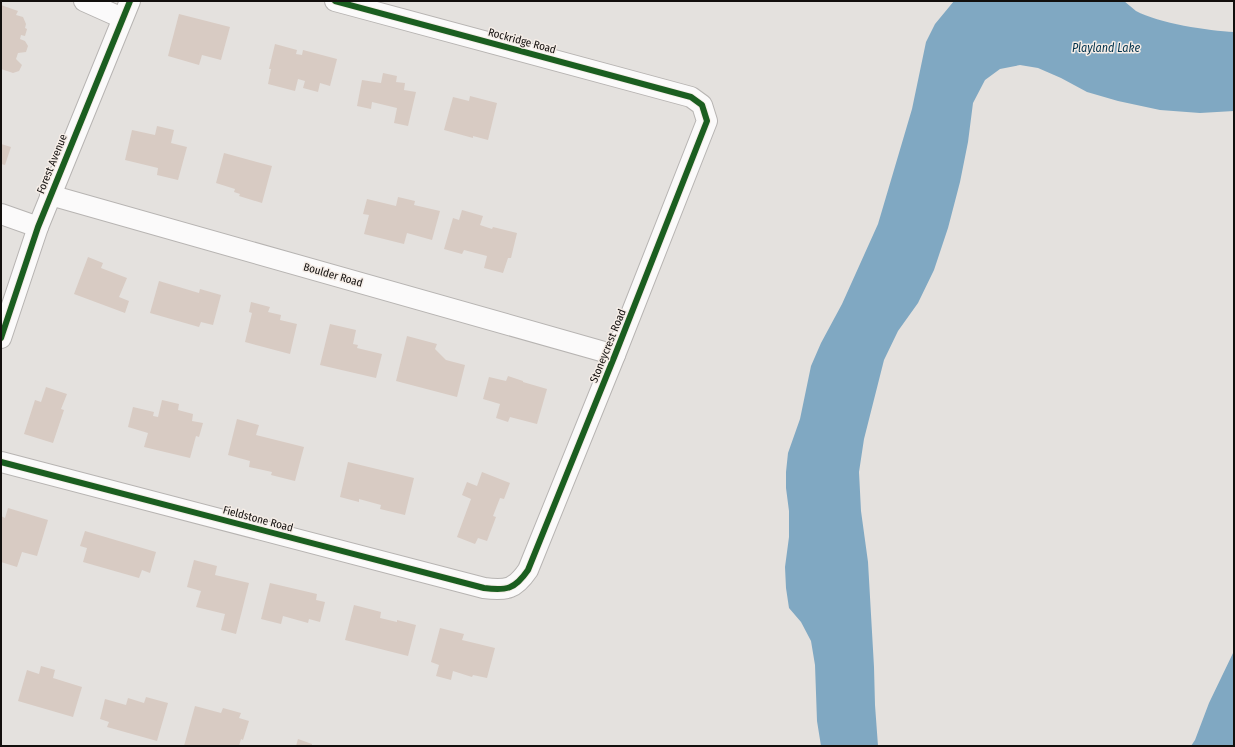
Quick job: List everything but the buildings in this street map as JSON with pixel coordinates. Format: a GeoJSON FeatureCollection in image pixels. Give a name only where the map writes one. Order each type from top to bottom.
{"type":"FeatureCollection","features":[{"type":"Feature","properties":{"kind":"street"},"geometry":{"type":"LineString","coordinates":[[84,1],[126,10]]}},
{"type":"Feature","properties":{"kind":"street","name":"Rockridge Road"},"geometry":{"type":"LineString","coordinates":[[335,1],[691,97],[702,105]]}},
{"type":"Feature","properties":{"kind":"street","name":"Forest Avenue"},"geometry":{"type":"LineString","coordinates":[[1,338],[50,195],[126,10]]}},
{"type":"Feature","properties":{"kind":"street","name":"Stoneycrest Road"},"geometry":{"type":"LineString","coordinates":[[511,588],[521,580],[528,570],[615,355],[707,121],[702,105]]}},
{"type":"Feature","properties":{"kind":"street","name":"Boulder Road"},"geometry":{"type":"LineString","coordinates":[[50,195],[615,355]]}},
{"type":"Feature","properties":{"kind":"street"},"geometry":{"type":"LineString","coordinates":[[1,214],[38,227]]}},
{"type":"Feature","properties":{"kind":"street","name":"Fieldstone Road"},"geometry":{"type":"LineString","coordinates":[[1,462],[484,588],[499,590],[511,588]]}},
{"type":"Feature","properties":{"kind":"water","name":"Playland Lake"},"geometry":{"type":"Polygon","coordinates":[[[954,1],[1124,1],[1136,11],[1170,23],[1211,30],[1234,32],[1234,111],[1200,113],[1160,110],[1118,101],[1087,92],[1038,68],[1020,65],[1000,69],[985,80],[973,103],[968,142],[960,182],[948,228],[934,270],[918,303],[898,331],[884,360],[864,439],[859,472],[861,511],[868,562],[878,746],[821,746],[817,721],[815,665],[811,641],[801,622],[789,608],[786,588],[785,567],[789,537],[789,511],[786,488],[788,453],[800,419],[811,366],[821,343],[842,304],[878,224],[912,109],[926,42],[935,24],[954,1]]]}},
{"type":"Feature","properties":{"kind":"water"},"geometry":{"type":"Polygon","coordinates":[[[1234,651],[1234,746],[1191,746],[1195,740],[1209,703],[1234,651]]]}},
{"type":"Feature","properties":{"kind":"cycle path"},"geometry":{"type":"LineString","coordinates":[[1,338],[38,227],[130,1]]}},
{"type":"Feature","properties":{"kind":"cycle path"},"geometry":{"type":"LineString","coordinates":[[1,462],[484,588],[505,589],[510,587],[519,581],[528,570],[707,121],[702,105],[691,97],[335,1]]}}]}
